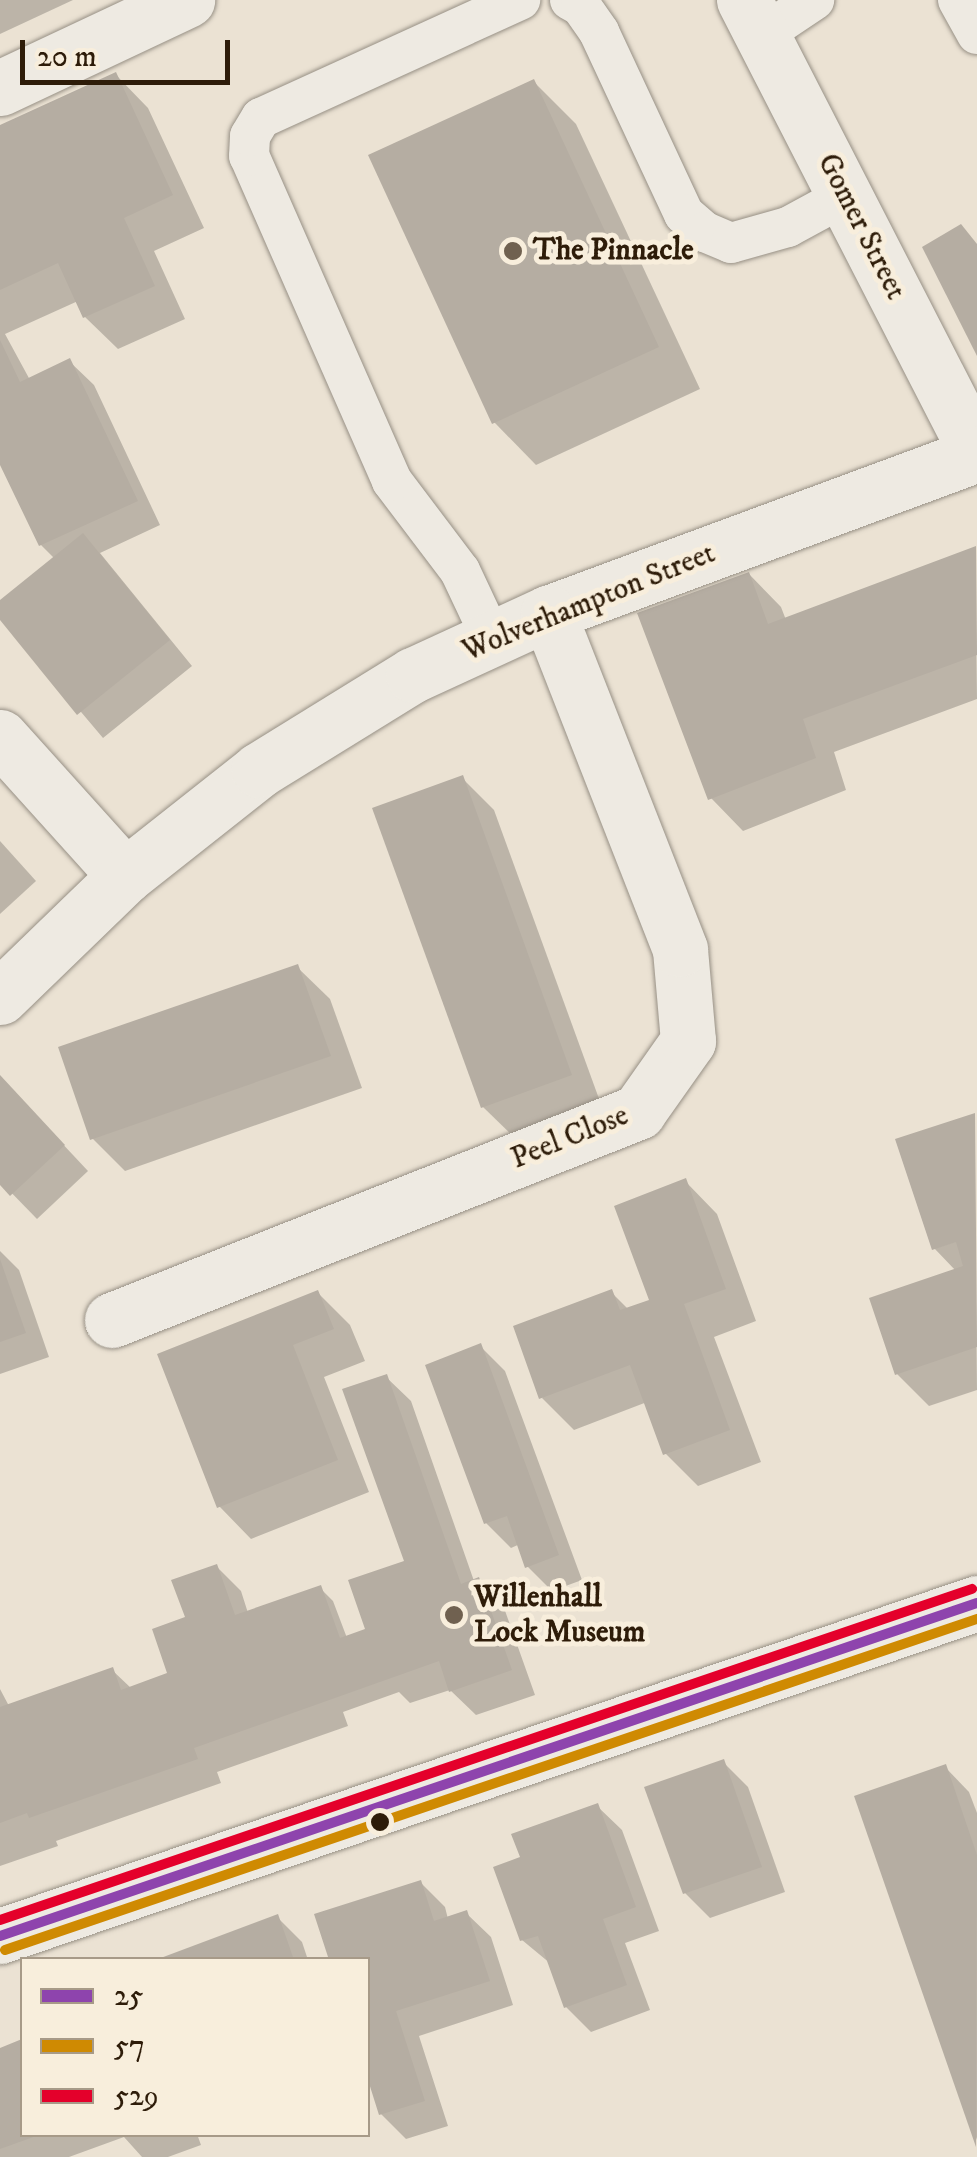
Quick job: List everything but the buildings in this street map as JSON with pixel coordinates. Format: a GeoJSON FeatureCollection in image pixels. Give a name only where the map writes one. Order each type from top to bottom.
{"type":"FeatureCollection","features":[{"type":"Feature","properties":{"kind":"street"},"geometry":{"type":"LineString","coordinates":[[0,88],[187,0]]}},
{"type":"Feature","properties":{"kind":"street","name":"Gomer Street"},"geometry":{"type":"LineString","coordinates":[[753,18],[977,454]]}},
{"type":"Feature","properties":{"kind":"street","name":"Wolverhampton Street"},"geometry":{"type":"LineString","coordinates":[[0,997],[125,876],[259,770],[413,676],[548,613],[977,454]]}},
{"type":"Feature","properties":{"kind":"street","name":"Peel Close"},"geometry":{"type":"LineString","coordinates":[[112,1320],[638,1112],[688,1041],[680,949],[548,613]]}},
{"type":"Feature","properties":{"kind":"street"},"geometry":{"type":"LineString","coordinates":[[0,737],[125,876]]}},
{"type":"Feature","properties":{"kind":"street"},"geometry":{"type":"LineString","coordinates":[[0,1936],[977,1603]]}},
{"type":"Feature","properties":{"kind":"lane"},"geometry":{"type":"LineString","coordinates":[[492,639],[460,572],[392,481],[249,156],[250,136],[261,118],[520,0]]}},
{"type":"Feature","properties":{"kind":"lane"},"geometry":{"type":"LineString","coordinates":[[570,0],[581,6],[599,32],[684,214],[705,232],[731,242],[788,226],[845,196]]}},
{"type":"Feature","properties":{"kind":"lane"},"geometry":{"type":"LineString","coordinates":[[753,18],[814,0]]}},
{"type":"Feature","properties":{"kind":"lane"},"geometry":{"type":"LineString","coordinates":[[958,0],[977,34]]}},
{"type":"Feature","properties":{"kind":"transit line","name":"529"},"geometry":{"type":"LineString","coordinates":[[0,1920],[972,1589]]}},
{"type":"Feature","properties":{"kind":"transit line","name":"25"},"geometry":{"type":"LineString","coordinates":[[0,1936],[977,1603]]}},
{"type":"Feature","properties":{"kind":"transit line","name":"57"},"geometry":{"type":"LineString","coordinates":[[5,1950],[977,1619]]}},
{"type":"Feature","properties":{"kind":"place","name":"The Pinnacle"},"geometry":{"type":"Point","coordinates":[513,251]}},
{"type":"Feature","properties":{"kind":"place","name":"Willenhall Lock Museum"},"geometry":{"type":"Point","coordinates":[454,1615]}}]}
